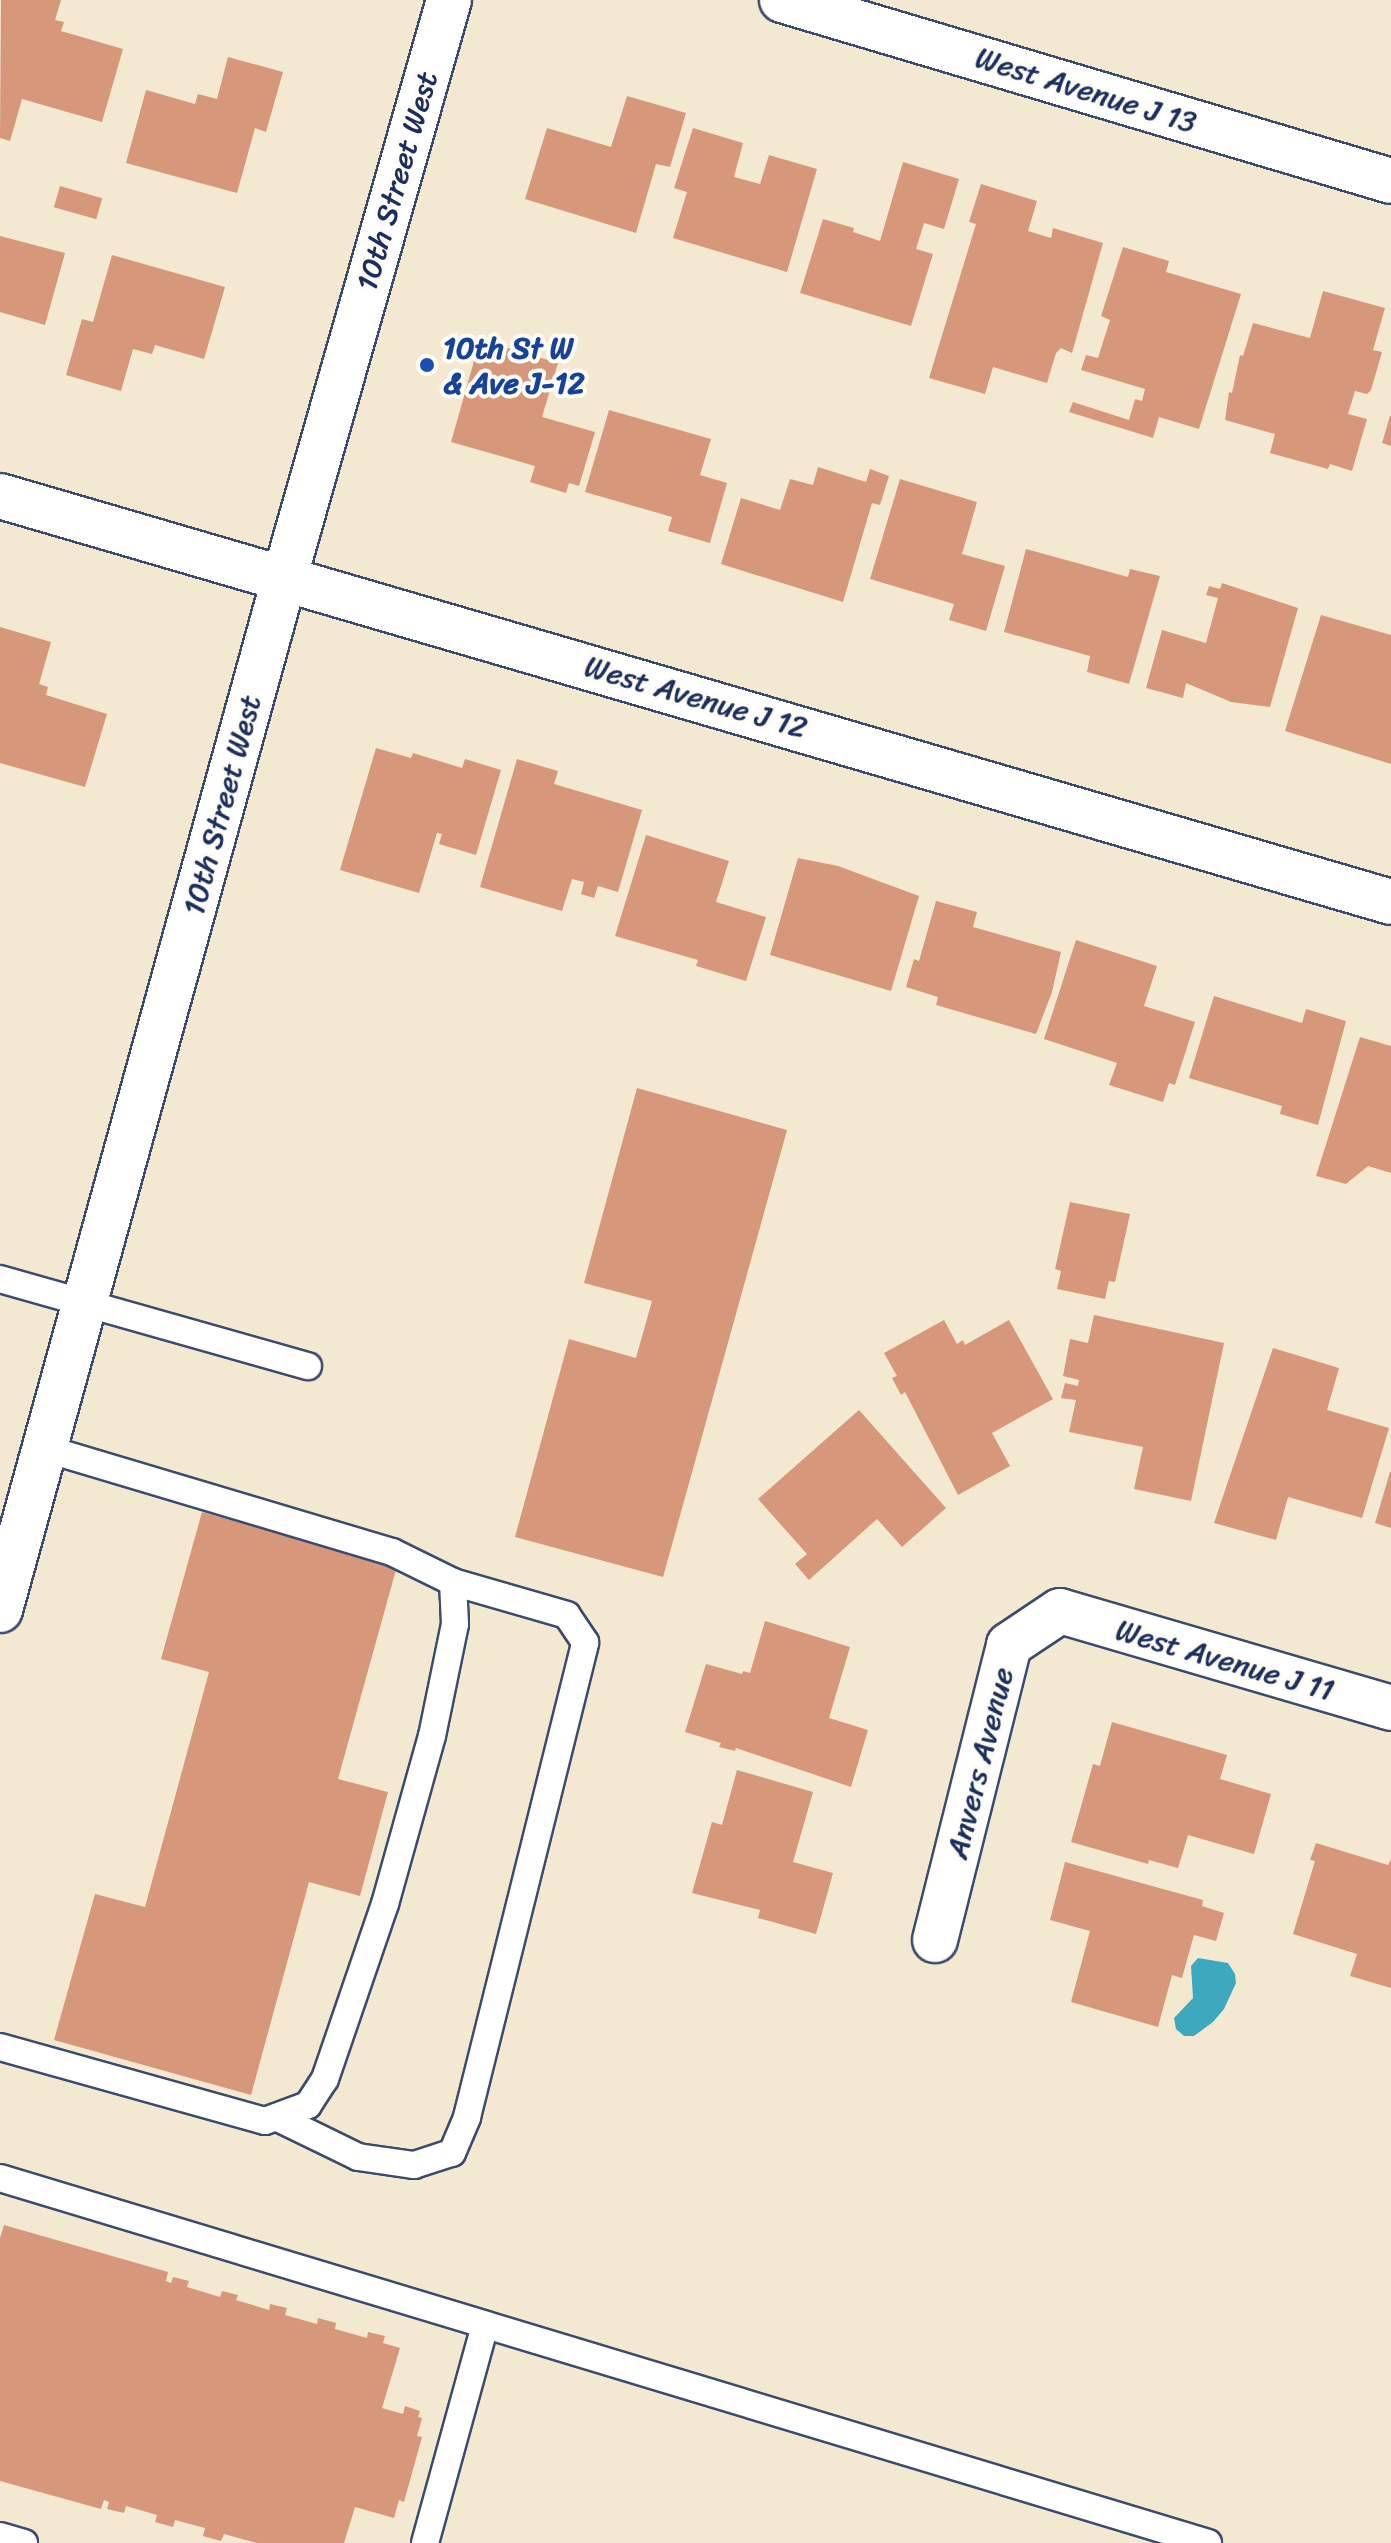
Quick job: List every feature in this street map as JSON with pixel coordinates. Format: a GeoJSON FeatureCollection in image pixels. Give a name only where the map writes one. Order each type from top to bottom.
{"type":"FeatureCollection","features":[{"type":"Feature","properties":{"kind":"street","name":"10th Street West"},"geometry":{"type":"LineString","coordinates":[[0,1610],[285,576],[449,0]]}},
{"type":"Feature","properties":{"kind":"street","name":"West Avenue J 13"},"geometry":{"type":"LineString","coordinates":[[782,0],[1391,181]]}},
{"type":"Feature","properties":{"kind":"street","name":"West Avenue J 12"},"geometry":{"type":"LineString","coordinates":[[0,496],[285,576],[1391,902]]}},
{"type":"Feature","properties":{"kind":"street","name":"West Avenue J 11"},"geometry":{"type":"LineString","coordinates":[[1060,1611],[1391,1708]]}},
{"type":"Feature","properties":{"kind":"street","name":"Anvers Avenue"},"geometry":{"type":"LineString","coordinates":[[935,1940],[1009,1645],[1060,1611]]}},
{"type":"Feature","properties":{"kind":"lane"},"geometry":{"type":"LineString","coordinates":[[0,1279],[308,1366]]}},
{"type":"Feature","properties":{"kind":"lane"},"geometry":{"type":"LineString","coordinates":[[44,1448],[392,1552],[453,1582],[567,1615],[585,1642],[467,2117],[452,2153],[414,2165],[358,2157],[276,2117]]}},
{"type":"Feature","properties":{"kind":"lane"},"geometry":{"type":"LineString","coordinates":[[0,2047],[265,2121],[308,2105],[325,2079],[385,1904],[432,1736],[455,1624],[453,1582]]}},
{"type":"Feature","properties":{"kind":"lane"},"geometry":{"type":"LineString","coordinates":[[0,2178],[1208,2543]]}},
{"type":"Feature","properties":{"kind":"lane"},"geometry":{"type":"LineString","coordinates":[[425,2543],[485,2325]]}},
{"type":"Feature","properties":{"kind":"lane"},"geometry":{"type":"LineString","coordinates":[[0,2536],[24,2543]]}},
{"type":"Feature","properties":{"kind":"water"},"geometry":{"type":"Polygon","coordinates":[[[1198,1958],[1228,1963],[1235,1974],[1236,1983],[1224,2009],[1213,2022],[1194,2036],[1184,2036],[1176,2029],[1174,2018],[1193,1998],[1191,1966],[1198,1958]]]}},
{"type":"Feature","properties":{"kind":"building"},"geometry":{"type":"Polygon","coordinates":[[[1,0],[61,0],[55,20],[64,22],[61,31],[123,49],[102,122],[22,99],[10,141],[0,138],[1,0]]]}},
{"type":"Feature","properties":{"kind":"building"},"geometry":{"type":"Polygon","coordinates":[[[228,57],[283,72],[266,132],[255,128],[237,193],[126,163],[146,90],[195,104],[198,94],[217,99],[228,57]]]}},
{"type":"Feature","properties":{"kind":"building"},"geometry":{"type":"Polygon","coordinates":[[[627,96],[686,113],[670,167],[656,164],[636,233],[525,199],[547,128],[611,147],[627,96]]]}},
{"type":"Feature","properties":{"kind":"building"},"geometry":{"type":"Polygon","coordinates":[[[693,128],[743,143],[734,177],[760,184],[769,155],[817,169],[787,272],[673,238],[687,192],[674,188],[693,128]]]}},
{"type":"Feature","properties":{"kind":"building"},"geometry":{"type":"Polygon","coordinates":[[[903,162],[959,179],[944,229],[924,223],[916,249],[933,254],[911,326],[800,293],[823,219],[854,228],[853,232],[880,241],[903,162]]]}},
{"type":"Feature","properties":{"kind":"building"},"geometry":{"type":"Polygon","coordinates":[[[981,184],[1037,201],[1028,231],[1051,238],[1053,228],[1103,243],[1072,353],[1061,348],[1056,353],[1047,383],[993,367],[985,394],[929,378],[976,224],[969,222],[981,184]]]}},
{"type":"Feature","properties":{"kind":"building"},"geometry":{"type":"Polygon","coordinates":[[[60,186],[102,198],[96,219],[54,207],[60,186]]]}},
{"type":"Feature","properties":{"kind":"building"},"geometry":{"type":"Polygon","coordinates":[[[0,236],[65,253],[45,325],[0,312],[0,236]]]}},
{"type":"Feature","properties":{"kind":"building"},"geometry":{"type":"Polygon","coordinates":[[[1123,247],[1169,261],[1166,272],[1241,294],[1199,429],[1159,417],[1153,438],[1069,412],[1073,402],[1129,420],[1135,399],[1142,401],[1145,389],[1081,370],[1086,355],[1098,358],[1110,320],[1101,316],[1123,247]]]}},
{"type":"Feature","properties":{"kind":"building"},"geometry":{"type":"Polygon","coordinates":[[[112,255],[225,287],[204,359],[155,345],[152,354],[133,349],[121,391],[66,375],[82,319],[93,322],[112,255]]]}},
{"type":"Feature","properties":{"kind":"building"},"geometry":{"type":"Polygon","coordinates":[[[1323,291],[1385,308],[1373,350],[1382,352],[1371,390],[1367,394],[1355,391],[1348,414],[1367,419],[1352,471],[1330,464],[1328,469],[1270,453],[1275,434],[1225,420],[1229,392],[1232,393],[1240,355],[1243,356],[1253,323],[1310,338],[1323,291]]]}},
{"type":"Feature","properties":{"kind":"building"},"geometry":{"type":"Polygon","coordinates":[[[480,340],[558,363],[542,417],[595,432],[579,486],[569,483],[566,493],[530,482],[535,466],[451,442],[480,340]]]}},
{"type":"Feature","properties":{"kind":"building"},"geometry":{"type":"Polygon","coordinates":[[[609,410],[711,439],[700,475],[727,483],[710,543],[668,531],[672,517],[585,492],[609,410]]]}},
{"type":"Feature","properties":{"kind":"building"},"geometry":{"type":"Polygon","coordinates":[[[1391,416],[1391,446],[1382,443],[1391,416]]]}},
{"type":"Feature","properties":{"kind":"building"},"geometry":{"type":"Polygon","coordinates":[[[818,467],[866,482],[870,469],[889,476],[880,505],[872,503],[843,602],[721,564],[741,498],[780,510],[790,479],[813,485],[818,467]]]}},
{"type":"Feature","properties":{"kind":"building"},"geometry":{"type":"Polygon","coordinates":[[[900,479],[977,502],[962,554],[1005,566],[986,631],[949,620],[954,604],[870,579],[900,479]]]}},
{"type":"Feature","properties":{"kind":"building"},"geometry":{"type":"Polygon","coordinates":[[[1026,549],[1128,577],[1130,569],[1160,576],[1129,684],[1087,672],[1090,656],[1004,632],[1026,549]]]}},
{"type":"Feature","properties":{"kind":"building"},"geometry":{"type":"Polygon","coordinates":[[[1222,583],[1298,608],[1270,707],[1231,702],[1186,683],[1183,698],[1146,688],[1162,630],[1206,643],[1218,598],[1206,595],[1209,586],[1220,589],[1222,583]]]}},
{"type":"Feature","properties":{"kind":"building"},"geometry":{"type":"Polygon","coordinates":[[[1321,615],[1391,635],[1391,764],[1285,731],[1321,615]]]}},
{"type":"Feature","properties":{"kind":"building"},"geometry":{"type":"Polygon","coordinates":[[[0,627],[51,642],[39,684],[48,687],[46,695],[107,714],[85,787],[0,763],[0,627]]]}},
{"type":"Feature","properties":{"kind":"building"},"geometry":{"type":"Polygon","coordinates":[[[376,748],[411,758],[413,753],[462,768],[465,759],[501,770],[476,855],[439,844],[442,834],[437,833],[419,893],[340,870],[376,748]]]}},
{"type":"Feature","properties":{"kind":"building"},"geometry":{"type":"Polygon","coordinates":[[[517,759],[558,771],[554,784],[642,810],[618,892],[598,886],[594,898],[581,894],[584,882],[572,879],[562,911],[480,887],[517,759]]]}},
{"type":"Feature","properties":{"kind":"building"},"geometry":{"type":"Polygon","coordinates":[[[646,835],[729,861],[716,902],[766,917],[746,981],[696,966],[698,960],[615,936],[646,835]]]}},
{"type":"Feature","properties":{"kind":"building"},"geometry":{"type":"Polygon","coordinates":[[[798,858],[838,866],[919,896],[891,991],[770,955],[798,858]]]}},
{"type":"Feature","properties":{"kind":"building"},"geometry":{"type":"Polygon","coordinates":[[[936,901],[977,912],[973,927],[1061,952],[1052,992],[1036,1034],[936,1005],[938,997],[906,987],[914,959],[919,961],[936,901]]]}},
{"type":"Feature","properties":{"kind":"building"},"geometry":{"type":"Polygon","coordinates":[[[1076,940],[1157,966],[1144,1006],[1195,1022],[1175,1085],[1169,1083],[1163,1102],[1109,1085],[1117,1063],[1044,1039],[1076,940]]]}},
{"type":"Feature","properties":{"kind":"building"},"geometry":{"type":"Polygon","coordinates":[[[1214,996],[1302,1023],[1306,1009],[1346,1021],[1318,1125],[1280,1114],[1282,1106],[1189,1078],[1214,996]]]}},
{"type":"Feature","properties":{"kind":"building"},"geometry":{"type":"Polygon","coordinates":[[[1360,1037],[1391,1046],[1391,1173],[1368,1166],[1346,1184],[1316,1176],[1360,1037]]]}},
{"type":"Feature","properties":{"kind":"building"},"geometry":{"type":"Polygon","coordinates":[[[637,1088],[787,1130],[663,1577],[515,1537],[569,1339],[636,1358],[652,1301],[584,1283],[637,1088]]]}},
{"type":"Feature","properties":{"kind":"building"},"geometry":{"type":"Polygon","coordinates":[[[1070,1202],[1130,1214],[1115,1282],[1109,1281],[1105,1299],[1057,1289],[1061,1271],[1055,1269],[1070,1202]]]}},
{"type":"Feature","properties":{"kind":"building"},"geometry":{"type":"Polygon","coordinates":[[[1094,1315],[1224,1343],[1191,1501],[1134,1489],[1143,1447],[1069,1432],[1076,1400],[1061,1398],[1065,1383],[1078,1386],[1079,1380],[1063,1376],[1070,1339],[1088,1343],[1094,1315]]]}},
{"type":"Feature","properties":{"kind":"building"},"geometry":{"type":"Polygon","coordinates":[[[944,1320],[957,1344],[963,1340],[965,1345],[1009,1320],[1053,1399],[992,1433],[1010,1466],[958,1495],[905,1392],[901,1395],[892,1378],[897,1376],[884,1353],[944,1320]]]}},
{"type":"Feature","properties":{"kind":"building"},"geometry":{"type":"Polygon","coordinates":[[[1273,1348],[1339,1368],[1327,1410],[1389,1428],[1362,1518],[1288,1497],[1276,1540],[1214,1523],[1273,1348]]]}},
{"type":"Feature","properties":{"kind":"building"},"geometry":{"type":"Polygon","coordinates":[[[859,1410],[946,1508],[902,1547],[877,1519],[809,1580],[795,1564],[807,1554],[758,1499],[859,1410]]]}},
{"type":"Feature","properties":{"kind":"building"},"geometry":{"type":"Polygon","coordinates":[[[1391,1472],[1391,1528],[1375,1523],[1391,1472]]]}},
{"type":"Feature","properties":{"kind":"building"},"geometry":{"type":"Polygon","coordinates":[[[202,1512],[397,1566],[338,1779],[388,1792],[360,1896],[309,1882],[251,2095],[54,2040],[95,1894],[145,1907],[209,1672],[161,1659],[202,1512]]]}},
{"type":"Feature","properties":{"kind":"building"},"geometry":{"type":"Polygon","coordinates":[[[765,1621],[850,1647],[829,1718],[868,1730],[851,1787],[736,1748],[735,1751],[719,1747],[721,1743],[685,1732],[706,1664],[742,1674],[743,1671],[750,1673],[765,1621]]]}},
{"type":"Feature","properties":{"kind":"building"},"geometry":{"type":"Polygon","coordinates":[[[1112,1722],[1227,1755],[1220,1779],[1271,1794],[1254,1854],[1188,1835],[1178,1868],[1149,1860],[1148,1864],[1071,1842],[1093,1764],[1100,1766],[1112,1722]]]}},
{"type":"Feature","properties":{"kind":"building"},"geometry":{"type":"Polygon","coordinates":[[[737,1770],[813,1792],[793,1862],[833,1873],[816,1934],[758,1918],[760,1910],[692,1893],[712,1822],[722,1825],[737,1770]]]}},
{"type":"Feature","properties":{"kind":"building"},"geometry":{"type":"Polygon","coordinates":[[[1316,1843],[1388,1865],[1391,1859],[1391,1988],[1350,1976],[1357,1954],[1293,1934],[1315,1861],[1310,1860],[1316,1843]]]}},
{"type":"Feature","properties":{"kind":"building"},"geometry":{"type":"Polygon","coordinates":[[[1065,1862],[1203,1900],[1202,1906],[1224,1913],[1216,1941],[1194,1935],[1182,1978],[1172,1975],[1158,2027],[1071,2002],[1090,1931],[1050,1920],[1065,1862]]]}},
{"type":"Feature","properties":{"kind":"building"},"geometry":{"type":"Polygon","coordinates":[[[4,2225],[168,2272],[166,2281],[171,2283],[173,2277],[189,2281],[187,2287],[220,2297],[222,2291],[238,2295],[236,2300],[269,2310],[270,2304],[287,2308],[285,2315],[317,2324],[318,2318],[336,2323],[335,2329],[367,2338],[368,2332],[385,2336],[383,2343],[400,2348],[382,2408],[403,2414],[405,2406],[420,2411],[418,2417],[422,2418],[417,2436],[422,2437],[404,2502],[399,2500],[394,2518],[355,2507],[344,2543],[257,2543],[224,2534],[221,2541],[203,2536],[205,2528],[175,2520],[173,2527],[155,2522],[157,2515],[126,2506],[124,2513],[107,2509],[109,2502],[104,2500],[101,2509],[0,2481],[0,2238],[4,2225]]]}},
{"type":"Feature","properties":{"kind":"place","name":"10th St W & Ave J-12"},"geometry":{"type":"Point","coordinates":[427,365]}}]}
